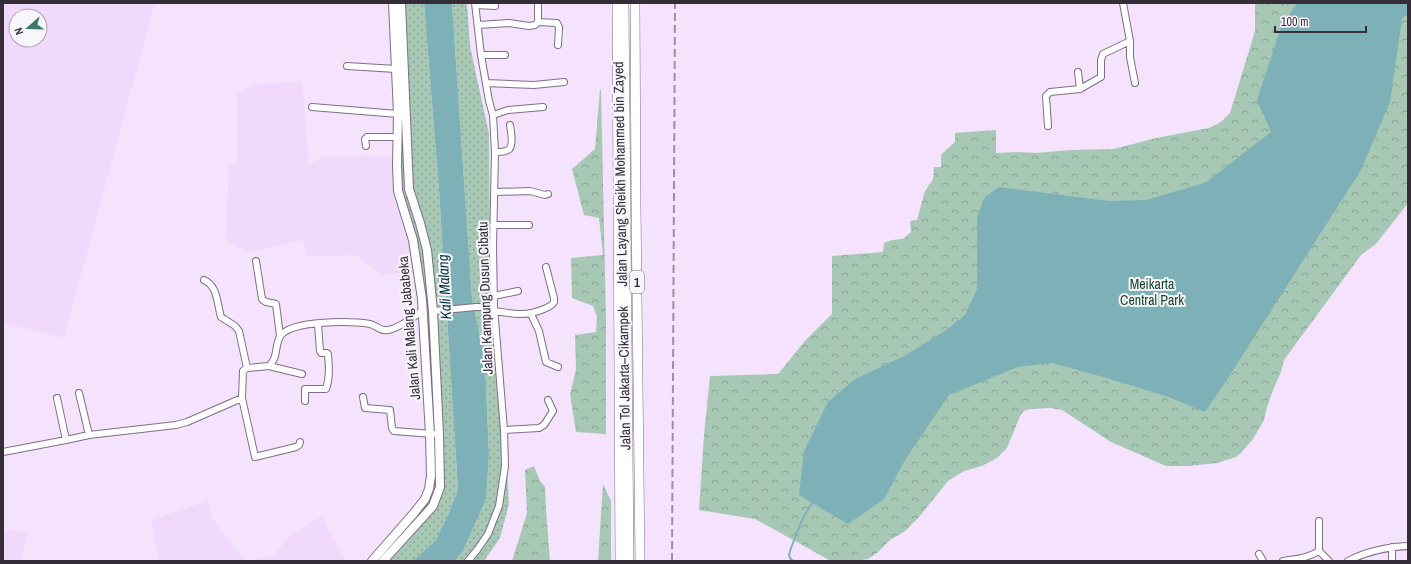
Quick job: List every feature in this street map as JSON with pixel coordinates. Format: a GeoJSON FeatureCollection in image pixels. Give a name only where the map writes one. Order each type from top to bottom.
{"type":"FeatureCollection","features":[{"type":"Feature","properties":{"kind":"highway","name":"Jalan Tol Jakarta–Cikampek"},"geometry":{"type":"LineString","coordinates":[[617,3],[620,561]]}},
{"type":"Feature","properties":{"kind":"highway","name":"Jalan Layang Sheikh Mohammed bin Zayed"},"geometry":{"type":"LineString","coordinates":[[624,3],[629,561]]}},
{"type":"Feature","properties":{"kind":"highway","name":"Jalan Layang Sheikh Mohammed bin Zayed"},"geometry":{"type":"LineString","coordinates":[[634,3],[639,561]]}},
{"type":"Feature","properties":{"kind":"main road","name":"Jalan Kali Malang Jababeka"},"geometry":{"type":"LineString","coordinates":[[372,561],[425,499],[429,489],[431,476],[426,358],[422,311],[413,240],[398,191],[398,114],[393,3]]}},
{"type":"Feature","properties":{"kind":"main road","name":"Jalan Kali Malang Jababeka"},"geometry":{"type":"LineString","coordinates":[[383,561],[433,506],[440,487],[433,311],[427,250],[409,189],[401,3]]}},
{"type":"Feature","properties":{"kind":"main road"},"geometry":{"type":"LineString","coordinates":[[397,166],[408,165]]}},
{"type":"Feature","properties":{"kind":"main road"},"geometry":{"type":"LineString","coordinates":[[426,358],[436,358]]}},
{"type":"Feature","properties":{"kind":"street"},"geometry":{"type":"LineString","coordinates":[[538,3],[538,22]]}},
{"type":"Feature","properties":{"kind":"street"},"geometry":{"type":"LineString","coordinates":[[1123,3],[1130,41],[1130,57],[1135,83]]}},
{"type":"Feature","properties":{"kind":"street"},"geometry":{"type":"LineString","coordinates":[[476,4],[495,6]]}},
{"type":"Feature","properties":{"kind":"street","name":"Jalan Kampung Dusun Cibatu"},"geometry":{"type":"LineString","coordinates":[[468,561],[488,534],[499,506],[505,466],[504,430],[494,296],[493,225],[495,152],[493,114],[489,101],[481,55],[476,4]]}},
{"type":"Feature","properties":{"kind":"street"},"geometry":{"type":"LineString","coordinates":[[478,25],[509,23],[529,26],[538,22],[557,23],[558,45]]}},
{"type":"Feature","properties":{"kind":"street"},"geometry":{"type":"LineString","coordinates":[[1048,126],[1046,96],[1050,92],[1080,89],[1101,77],[1101,60],[1103,54],[1130,41]]}},
{"type":"Feature","properties":{"kind":"street"},"geometry":{"type":"LineString","coordinates":[[481,55],[506,55]]}},
{"type":"Feature","properties":{"kind":"street"},"geometry":{"type":"LineString","coordinates":[[347,66],[396,69]]}},
{"type":"Feature","properties":{"kind":"street"},"geometry":{"type":"LineString","coordinates":[[1078,72],[1080,89]]}},
{"type":"Feature","properties":{"kind":"street"},"geometry":{"type":"LineString","coordinates":[[486,83],[534,85],[564,82]]}},
{"type":"Feature","properties":{"kind":"street"},"geometry":{"type":"LineString","coordinates":[[312,107],[398,114]]}},
{"type":"Feature","properties":{"kind":"street"},"geometry":{"type":"LineString","coordinates":[[493,114],[508,110],[543,107]]}},
{"type":"Feature","properties":{"kind":"street"},"geometry":{"type":"LineString","coordinates":[[495,152],[506,151],[512,147],[510,125]]}},
{"type":"Feature","properties":{"kind":"street"},"geometry":{"type":"LineString","coordinates":[[366,146],[367,137],[398,137]]}},
{"type":"Feature","properties":{"kind":"street"},"geometry":{"type":"LineString","coordinates":[[495,192],[530,191],[546,195],[548,194]]}},
{"type":"Feature","properties":{"kind":"street"},"geometry":{"type":"LineString","coordinates":[[493,225],[529,225]]}},
{"type":"Feature","properties":{"kind":"street"},"geometry":{"type":"LineString","coordinates":[[256,261],[262,299],[266,302],[276,304],[280,336],[274,360],[269,366]]}},
{"type":"Feature","properties":{"kind":"street"},"geometry":{"type":"LineString","coordinates":[[433,311],[476,307],[495,309],[515,314],[531,314],[552,306],[554,302],[546,267]]}},
{"type":"Feature","properties":{"kind":"street"},"geometry":{"type":"LineString","coordinates":[[204,280],[210,282],[214,288],[221,317],[235,326],[240,333],[247,368]]}},
{"type":"Feature","properties":{"kind":"street"},"geometry":{"type":"LineString","coordinates":[[494,296],[518,291]]}},
{"type":"Feature","properties":{"kind":"street"},"geometry":{"type":"LineString","coordinates":[[280,336],[287,330],[309,323],[372,324],[384,330],[393,329],[422,311]]}},
{"type":"Feature","properties":{"kind":"street"},"geometry":{"type":"LineString","coordinates":[[531,314],[539,331],[546,362],[558,367]]}},
{"type":"Feature","properties":{"kind":"street"},"geometry":{"type":"LineString","coordinates":[[305,401],[305,389],[326,389],[327,384],[329,369],[328,354],[320,351],[318,324]]}},
{"type":"Feature","properties":{"kind":"street"},"geometry":{"type":"LineString","coordinates":[[300,442],[296,447],[255,457],[242,398],[242,374],[247,368],[269,366],[302,374]]}},
{"type":"Feature","properties":{"kind":"street"},"geometry":{"type":"LineString","coordinates":[[80,393],[89,435]]}},
{"type":"Feature","properties":{"kind":"street"},"geometry":{"type":"LineString","coordinates":[[363,397],[365,408],[390,410],[392,428],[394,431],[439,434]]}},
{"type":"Feature","properties":{"kind":"street"},"geometry":{"type":"LineString","coordinates":[[57,398],[66,440]]}},
{"type":"Feature","properties":{"kind":"street"},"geometry":{"type":"LineString","coordinates":[[3,452],[89,435],[176,426],[242,398]]}},
{"type":"Feature","properties":{"kind":"street"},"geometry":{"type":"LineString","coordinates":[[504,430],[542,426],[553,411],[548,400]]}},
{"type":"Feature","properties":{"kind":"street"},"geometry":{"type":"LineString","coordinates":[[1319,521],[1319,551],[1329,561]]}},
{"type":"Feature","properties":{"kind":"street"},"geometry":{"type":"LineString","coordinates":[[1348,561],[1384,548],[1408,546]]}},
{"type":"Feature","properties":{"kind":"street"},"geometry":{"type":"LineString","coordinates":[[1392,547],[1392,561]]}},
{"type":"Feature","properties":{"kind":"street"},"geometry":{"type":"LineString","coordinates":[[1283,561],[1308,557],[1319,551]]}},
{"type":"Feature","properties":{"kind":"street"},"geometry":{"type":"LineString","coordinates":[[1259,554],[1264,561]]}},
{"type":"Feature","properties":{"kind":"shaded area"},"geometry":{"type":"Polygon","coordinates":[[[3,3],[155,3],[64,338],[3,323],[3,3]]]}},
{"type":"Feature","properties":{"kind":"shaded area"},"geometry":{"type":"Polygon","coordinates":[[[424,3],[452,3],[472,298],[485,362],[489,455],[486,499],[463,551],[455,561],[413,561],[436,540],[458,490],[439,190],[424,3]]]}},
{"type":"Feature","properties":{"kind":"shaded area"},"geometry":{"type":"Polygon","coordinates":[[[1297,3],[1408,3],[1408,14],[1402,19],[1390,102],[1361,170],[1205,412],[1166,396],[1052,363],[1018,367],[949,395],[905,460],[884,499],[848,524],[799,495],[804,451],[828,402],[855,379],[904,356],[945,331],[965,315],[977,289],[977,217],[985,197],[999,187],[1109,201],[1146,200],[1205,183],[1271,132],[1257,100],[1281,27],[1297,3]]]}},
{"type":"Feature","properties":{"kind":"shaded area"},"geometry":{"type":"Polygon","coordinates":[[[302,81],[309,165],[323,156],[397,157],[418,272],[381,275],[356,255],[306,256],[304,240],[248,252],[226,241],[229,163],[237,162],[237,92],[254,85],[302,81]]]}},
{"type":"Feature","properties":{"kind":"shaded area"},"geometry":{"type":"Polygon","coordinates":[[[208,501],[212,518],[245,561],[159,561],[151,520],[208,501]]]}},
{"type":"Feature","properties":{"kind":"shaded area"},"geometry":{"type":"Polygon","coordinates":[[[322,516],[346,561],[248,561],[273,556],[290,535],[322,516]]]}},
{"type":"Feature","properties":{"kind":"shaded area"},"geometry":{"type":"Polygon","coordinates":[[[3,529],[27,532],[21,561],[3,561],[3,529]]]}},
{"type":"Feature","properties":{"kind":"green space"},"geometry":{"type":"Polygon","coordinates":[[[393,3],[424,3],[439,190],[458,490],[436,540],[414,561],[371,561],[429,489],[422,299],[398,191],[393,3]]]}},
{"type":"Feature","properties":{"kind":"green space"},"geometry":{"type":"Polygon","coordinates":[[[452,3],[467,3],[470,46],[489,134],[490,281],[505,432],[509,504],[500,538],[484,561],[455,561],[463,551],[486,499],[489,455],[485,362],[472,298],[452,3]]]}},
{"type":"Feature","properties":{"kind":"green space","name":"Meikarta Central Park"},"geometry":{"type":"Polygon","coordinates":[[[1255,3],[1408,3],[1408,203],[1376,244],[1361,255],[1284,360],[1281,372],[1267,407],[1264,420],[1253,439],[1241,453],[1236,457],[1217,463],[1189,466],[1166,466],[1111,442],[1062,410],[1051,408],[1030,409],[1024,411],[1020,416],[1007,448],[997,458],[982,466],[964,471],[948,481],[919,517],[905,531],[890,540],[877,553],[868,559],[856,561],[831,561],[755,519],[699,510],[710,376],[778,374],[805,341],[832,314],[832,256],[883,252],[884,243],[892,240],[903,239],[911,232],[910,221],[917,220],[925,191],[933,179],[934,167],[941,167],[941,155],[955,142],[955,133],[996,130],[996,153],[1036,153],[1071,150],[1114,149],[1156,138],[1209,128],[1221,122],[1230,113],[1255,31],[1255,3]]]}},
{"type":"Feature","properties":{"kind":"green space"},"geometry":{"type":"Polygon","coordinates":[[[600,89],[606,319],[606,434],[576,432],[570,394],[576,370],[575,335],[596,332],[597,317],[593,306],[572,298],[571,258],[603,255],[599,218],[584,215],[572,169],[595,149],[600,89]]]}},
{"type":"Feature","properties":{"kind":"green space"},"geometry":{"type":"Polygon","coordinates":[[[534,466],[540,481],[545,487],[550,561],[512,561],[527,513],[525,470],[534,466]]]}},
{"type":"Feature","properties":{"kind":"green space"},"geometry":{"type":"Polygon","coordinates":[[[603,484],[611,501],[611,561],[598,561],[603,484]]]}},
{"type":"Feature","properties":{"kind":"waterway"},"geometry":{"type":"LineString","coordinates":[[793,561],[789,555],[791,548],[803,518],[812,503]]}},
{"type":"Feature","properties":{"kind":"railway"},"geometry":{"type":"LineString","coordinates":[[672,561],[675,3]]}},
{"type":"Feature","properties":{"kind":"water label","name":"Kali Malang"},"geometry":{"type":"Point","coordinates":[444,287]}}]}
